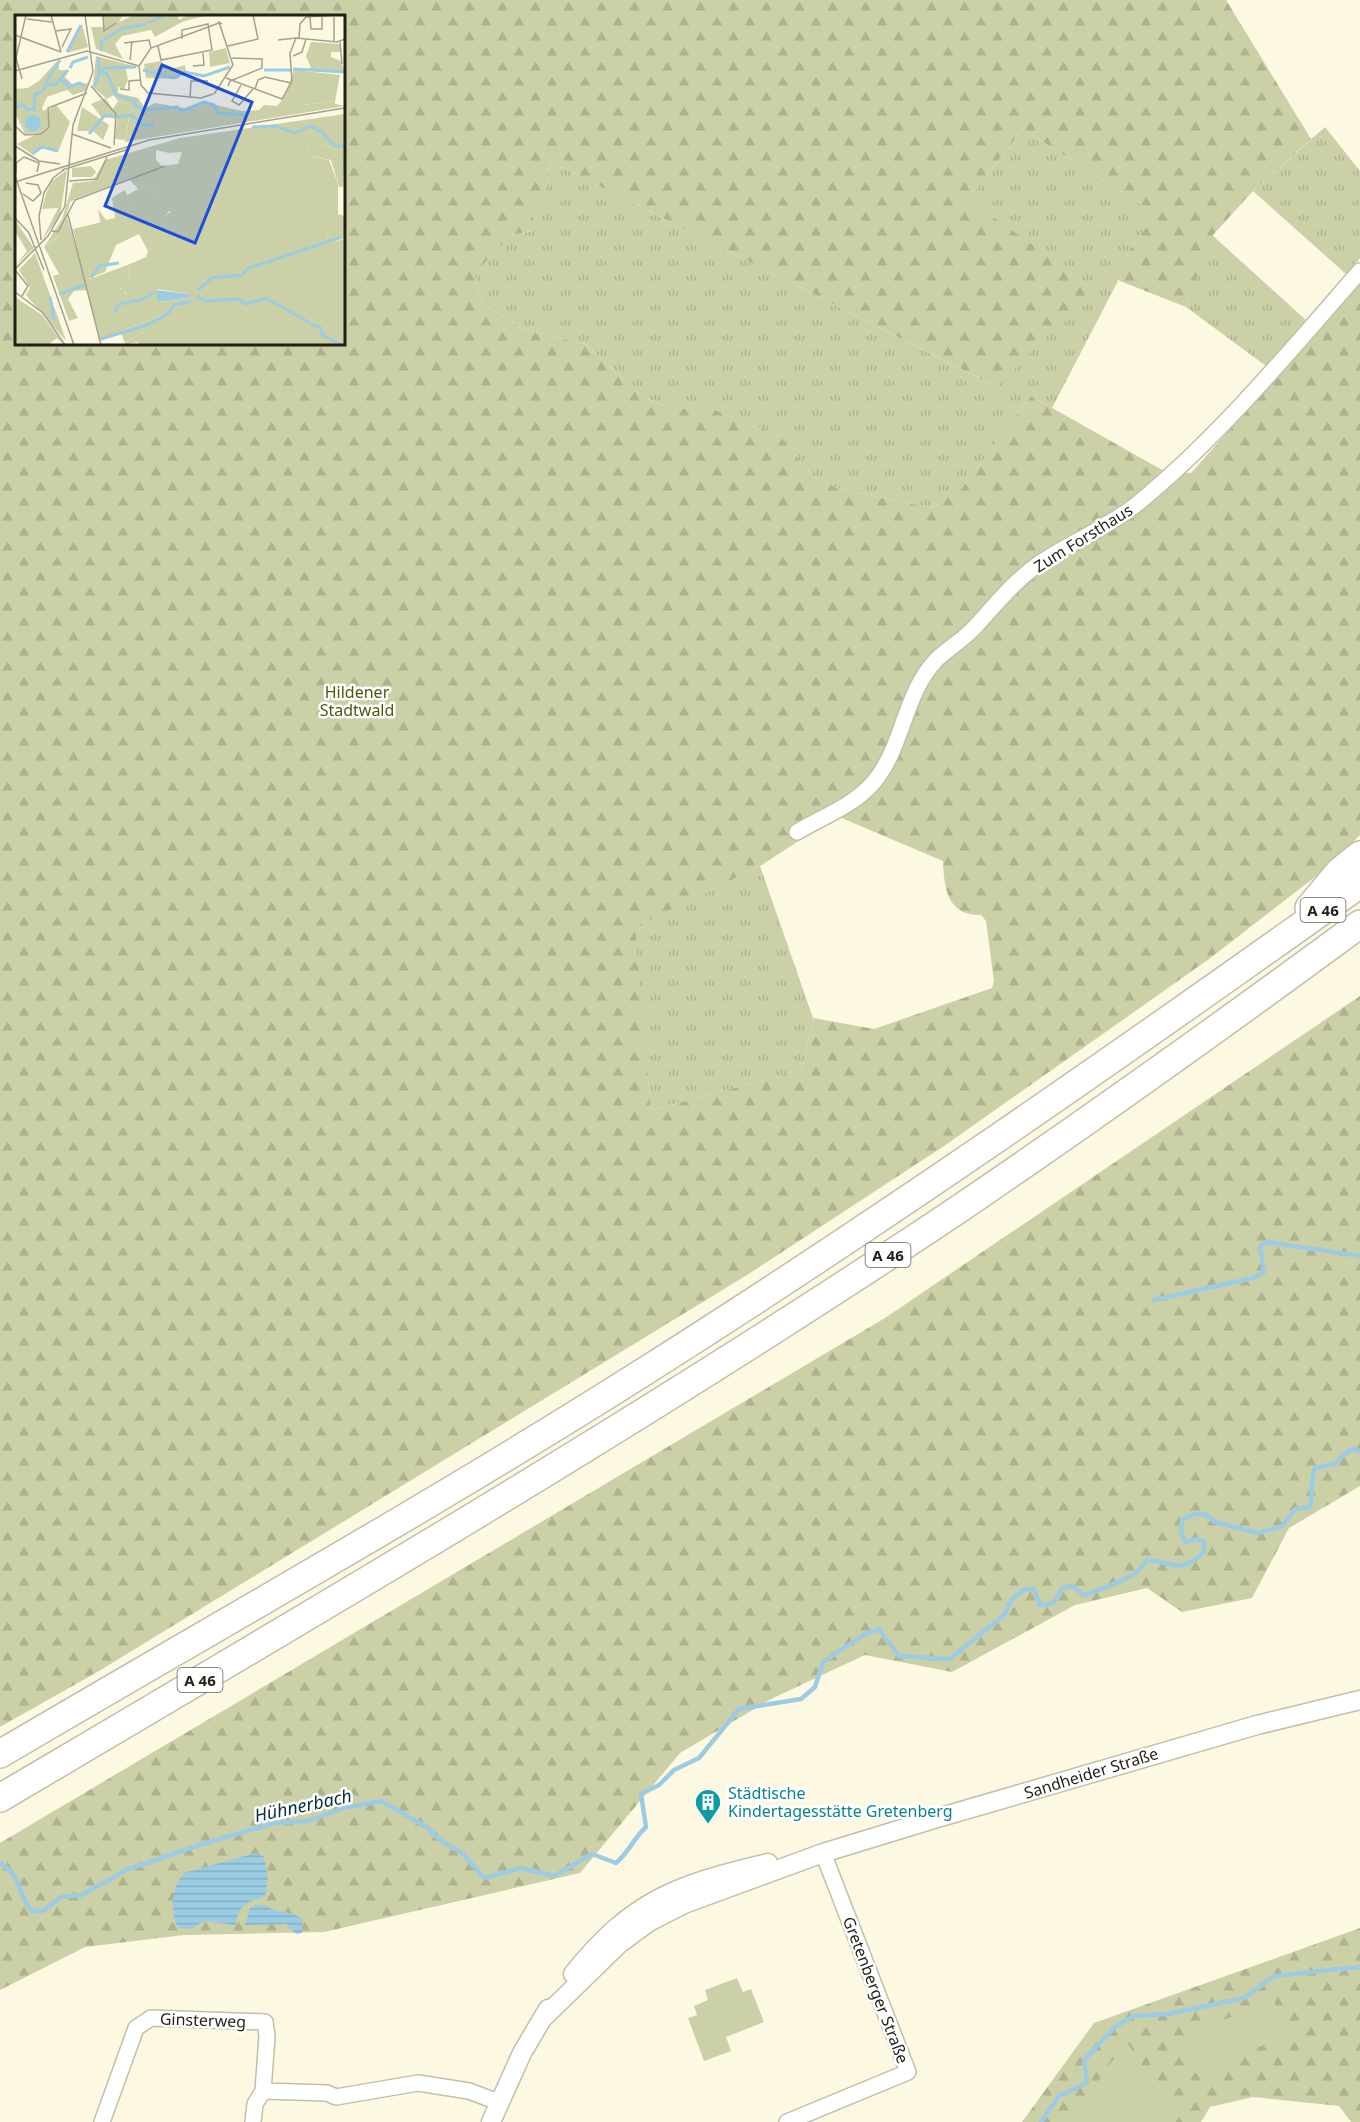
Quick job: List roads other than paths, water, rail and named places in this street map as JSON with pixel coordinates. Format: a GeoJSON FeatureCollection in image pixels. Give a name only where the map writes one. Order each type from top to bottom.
{"type":"FeatureCollection","features":[{"type":"Feature","properties":{"kind":"highway"},"geometry":{"type":"LineString","coordinates":[[1286,937],[1340,871],[1360,855]]}},
{"type":"Feature","properties":{"kind":"highway","name":"A 46"},"geometry":{"type":"LineString","coordinates":[[0,1754],[381,1531],[649,1368],[934,1182],[1360,884]]}},
{"type":"Feature","properties":{"kind":"highway","name":"A 46"},"geometry":{"type":"LineString","coordinates":[[0,1798],[400,1562],[781,1324],[955,1211],[1132,1089],[1360,924]]}},
{"type":"Feature","properties":{"kind":"street","name":"Zum Forsthaus"},"geometry":{"type":"LineString","coordinates":[[797,832],[856,800],[873,783],[886,766],[922,677],[937,660],[974,628],[1006,591],[1039,563],[1134,506],[1182,465],[1242,404],[1360,272]]}},
{"type":"Feature","properties":{"kind":"street","name":"Sandheider Straße"},"geometry":{"type":"LineString","coordinates":[[491,2122],[498,2102],[556,1994],[590,1953],[640,1909],[657,1899],[697,1881],[823,1853],[1168,1750],[1320,1708],[1360,1700]]}},
{"type":"Feature","properties":{"kind":"street","name":"Gretenberger Straße"},"geometry":{"type":"LineString","coordinates":[[787,2122],[908,2072],[823,1853]]}},
{"type":"Feature","properties":{"kind":"street","name":"Ginsterweg"},"geometry":{"type":"LineString","coordinates":[[102,2122],[136,2028],[151,2018],[265,2022],[267,2036],[264,2091]]}},
{"type":"Feature","properties":{"kind":"street"},"geometry":{"type":"LineString","coordinates":[[253,2122],[255,2104],[264,2091],[327,2093],[336,2097],[418,2083],[469,2091],[498,2102]]}},
{"type":"Feature","properties":{"kind":"water"},"geometry":{"type":"Polygon","coordinates":[[[256,1853],[264,1857],[268,1878],[265,1896],[244,1905],[236,1925],[204,1921],[191,1929],[178,1928],[173,1915],[173,1900],[174,1892],[184,1873],[256,1853]]]}},
{"type":"Feature","properties":{"kind":"water"},"geometry":{"type":"Polygon","coordinates":[[[265,1905],[274,1910],[298,1916],[302,1919],[302,1933],[296,1934],[286,1924],[245,1925],[250,1908],[265,1905]]]}},
{"type":"Feature","properties":{"kind":"waterway"},"geometry":{"type":"LineString","coordinates":[[1154,1300],[1253,1278],[1264,1272],[1260,1247],[1266,1242],[1360,1256]]}},
{"type":"Feature","properties":{"kind":"waterway","name":"Hühnerbach"},"geometry":{"type":"LineString","coordinates":[[0,1863],[17,1880],[23,1898],[32,1911],[43,1911],[61,1897],[82,1895],[126,1870],[202,1844],[275,1823],[308,1821],[344,1808],[381,1801],[425,1826],[444,1843],[462,1853],[484,1878],[521,1868],[554,1876],[592,1854],[616,1863],[646,1827],[641,1794],[659,1785],[674,1770],[699,1758],[739,1709],[801,1699],[815,1687],[823,1662],[865,1634],[879,1629],[899,1656],[950,1659],[1004,1615],[1011,1600],[1023,1590],[1034,1589],[1040,1605],[1045,1605],[1054,1601],[1062,1588],[1074,1586],[1083,1595],[1124,1580],[1141,1568],[1147,1560],[1183,1565],[1196,1559],[1204,1552],[1204,1542],[1198,1539],[1185,1542],[1181,1532],[1182,1520],[1194,1514],[1205,1514],[1215,1522],[1258,1533],[1282,1526],[1295,1509],[1310,1507],[1315,1468],[1334,1464],[1351,1449],[1360,1451]]}},
{"type":"Feature","properties":{"kind":"waterway"},"geometry":{"type":"LineString","coordinates":[[1041,2122],[1059,2096],[1087,2083],[1084,2060],[1116,2026],[1134,2016],[1168,2014],[1244,1998],[1274,1976],[1360,1967]]}},
{"type":"Feature","properties":{"kind":"place","name":"Städtische Kindertagesstätte Gretenberg"},"geometry":{"type":"Point","coordinates":[708,1825]}},
{"type":"Feature","properties":{"kind":"park label","name":"Hildener Stadtwald"},"geometry":{"type":"Point","coordinates":[357,701]}}]}
